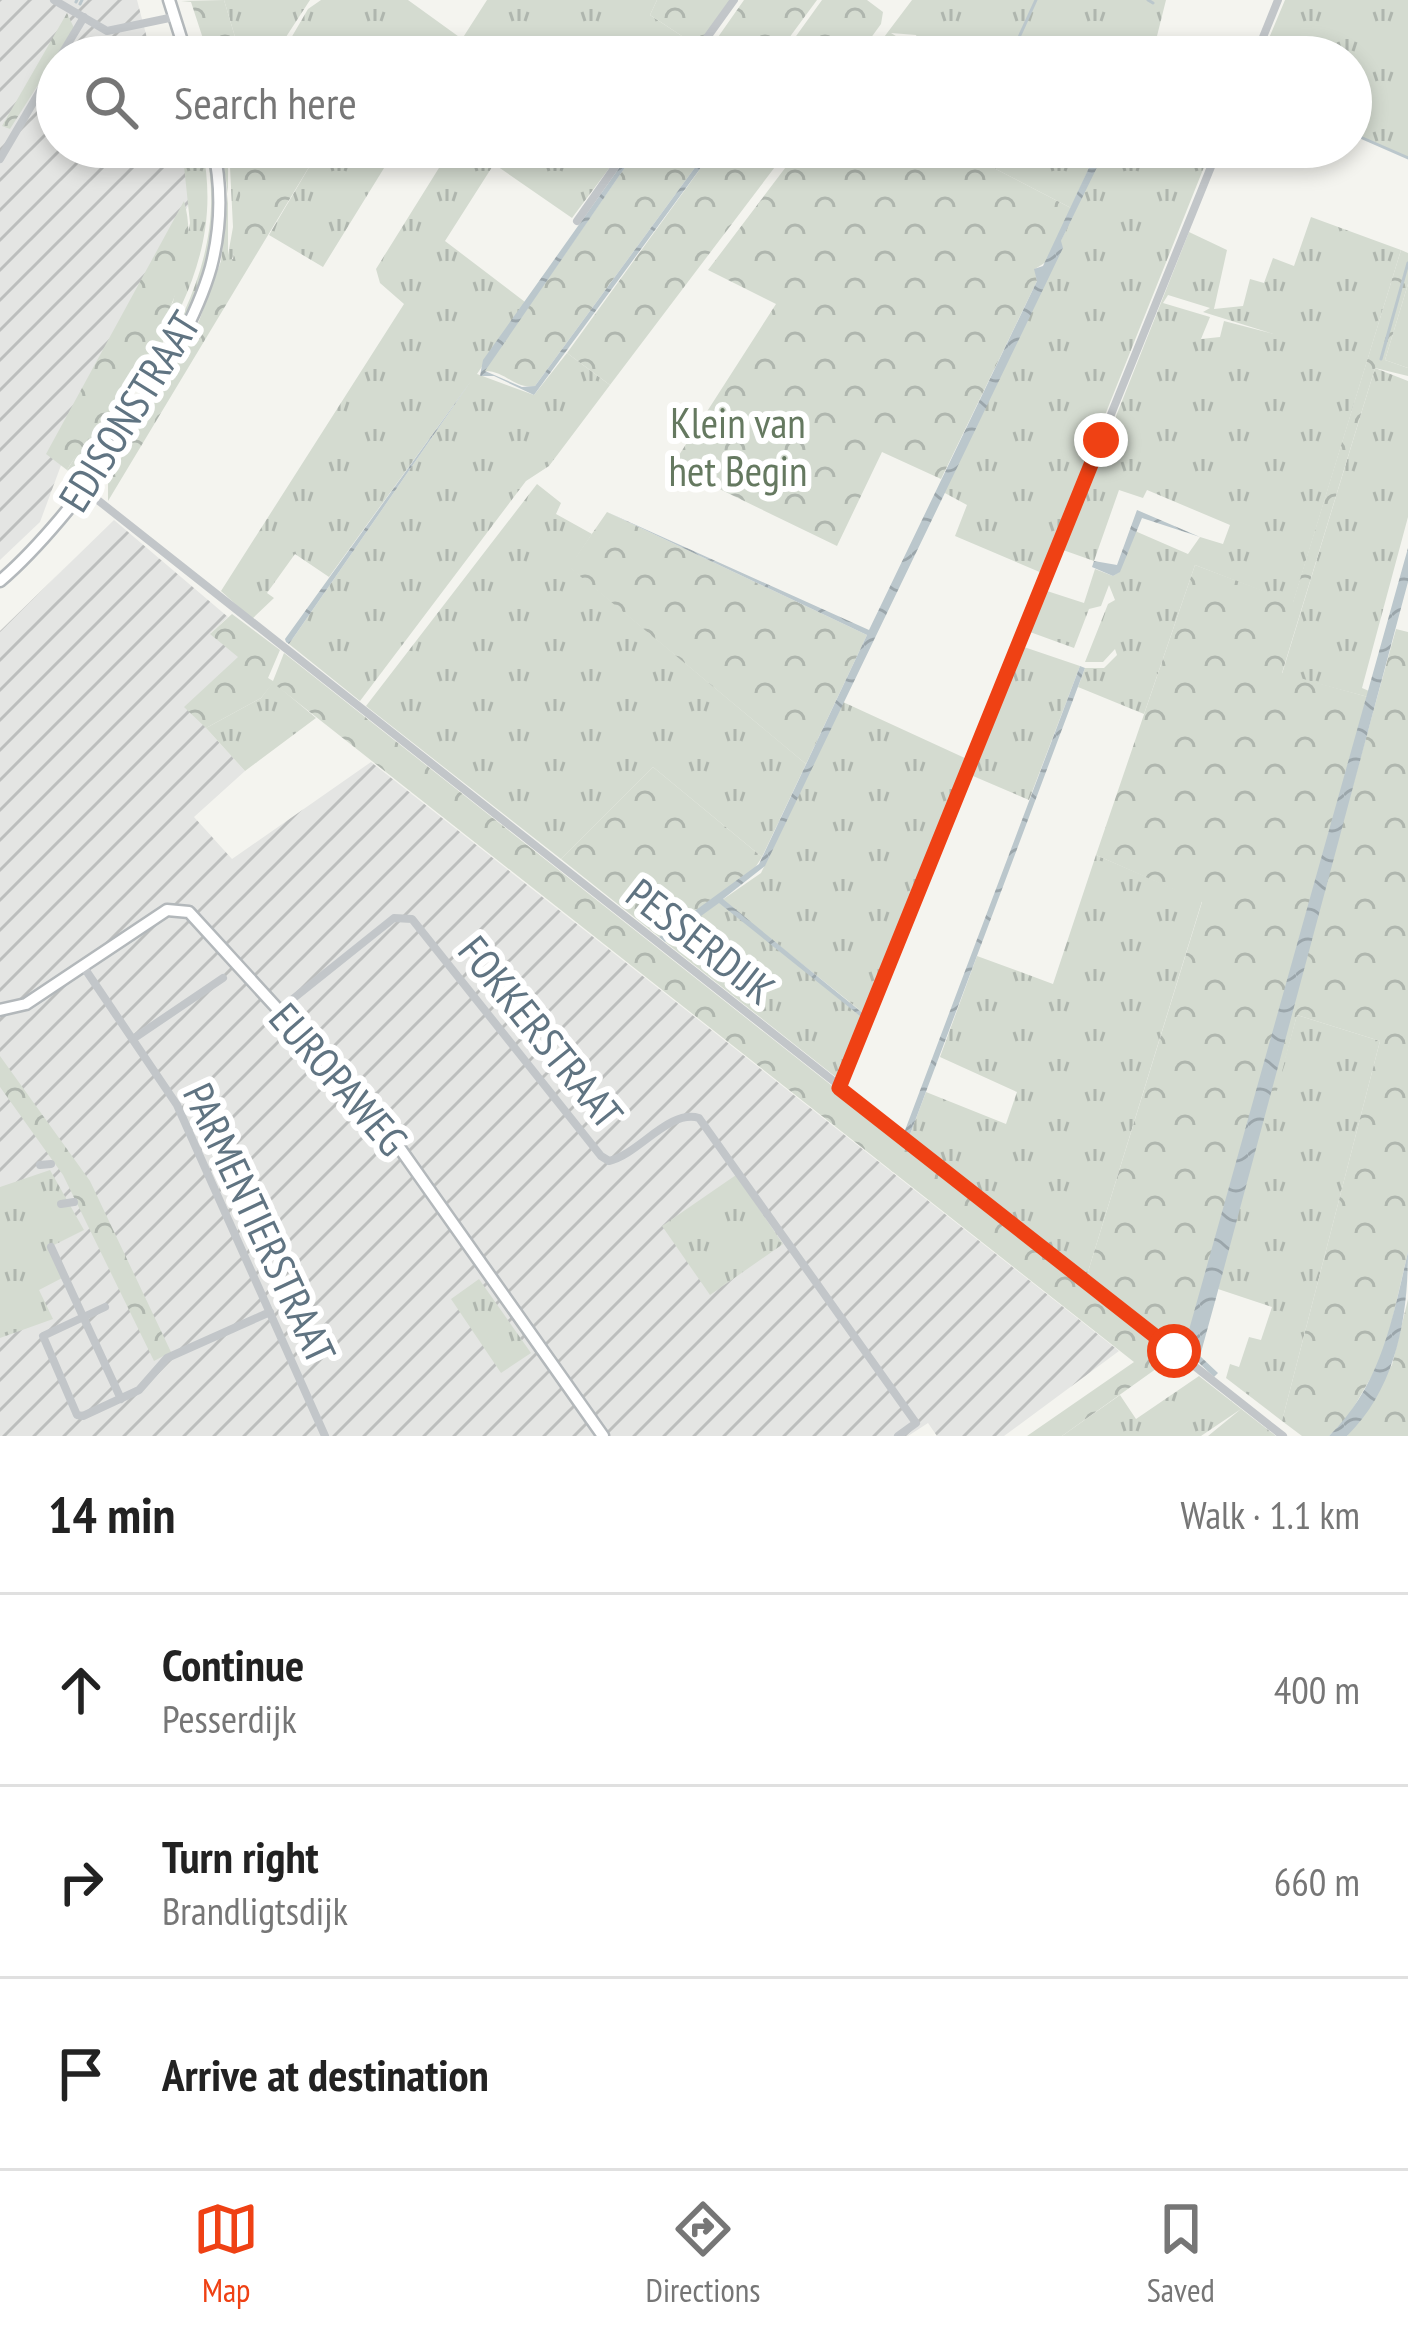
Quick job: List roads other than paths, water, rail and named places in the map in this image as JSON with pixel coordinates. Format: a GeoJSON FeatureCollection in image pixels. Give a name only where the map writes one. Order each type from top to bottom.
{"type":"FeatureCollection","features":[{"type":"Feature","properties":{"kind":"main road"},"geometry":{"type":"LineString","coordinates":[[170,0],[181,36]]}},
{"type":"Feature","properties":{"kind":"main road","name":"EDISONSTRAAT"},"geometry":{"type":"LineString","coordinates":[[0,581],[85,490],[182,335],[203,291],[219,216],[215,168]]}},
{"type":"Feature","properties":{"kind":"main road","name":"EUROPAWEG"},"geometry":{"type":"LineString","coordinates":[[0,1010],[26,1004],[161,913],[181,908],[382,1123],[603,1436]]}},
{"type":"Feature","properties":{"kind":"street"},"geometry":{"type":"LineString","coordinates":[[54,0],[121,32],[175,16]]}},
{"type":"Feature","properties":{"kind":"street"},"geometry":{"type":"LineString","coordinates":[[708,36],[734,0]]}},
{"type":"Feature","properties":{"kind":"street"},"geometry":{"type":"LineString","coordinates":[[1263,36],[1278,0]]}},
{"type":"Feature","properties":{"kind":"street"},"geometry":{"type":"LineString","coordinates":[[73,36],[84,17]]}},
{"type":"Feature","properties":{"kind":"street"},"geometry":{"type":"LineString","coordinates":[[0,159],[36,99]]}},
{"type":"Feature","properties":{"kind":"street"},"geometry":{"type":"LineString","coordinates":[[577,221],[614,168]]}},
{"type":"Feature","properties":{"kind":"street"},"geometry":{"type":"LineString","coordinates":[[839,1088],[1211,168]]}},
{"type":"Feature","properties":{"kind":"street","name":"PESSERDIJK"},"geometry":{"type":"LineString","coordinates":[[85,490],[1283,1436]]}},
{"type":"Feature","properties":{"kind":"street","name":"FOKKERSTRAAT"},"geometry":{"type":"LineString","coordinates":[[280,1010],[394,918],[412,920],[601,1156],[609,1161],[623,1158],[680,1117],[699,1118],[916,1423],[898,1436]]}},
{"type":"Feature","properties":{"kind":"street","name":"PARMENTIERSTRAAT"},"geometry":{"type":"LineString","coordinates":[[83,966],[178,1108],[325,1436]]}},
{"type":"Feature","properties":{"kind":"street"},"geometry":{"type":"LineString","coordinates":[[133,1040],[223,978]]}},
{"type":"Feature","properties":{"kind":"street"},"geometry":{"type":"LineString","coordinates":[[61,1204],[74,1202]]}},
{"type":"Feature","properties":{"kind":"street"},"geometry":{"type":"LineString","coordinates":[[51,1247],[121,1399]]}},
{"type":"Feature","properties":{"kind":"street"},"geometry":{"type":"LineString","coordinates":[[105,1307],[43,1336],[77,1415],[121,1399],[143,1386],[155,1366],[270,1312]]}},
{"type":"Feature","properties":{"kind":"water"},"geometry":{"type":"Polygon","coordinates":[[[619,168],[625,168],[485,371],[522,387],[535,386],[695,168],[701,168],[534,395],[494,376],[480,376],[483,360],[619,168]]]}},
{"type":"Feature","properties":{"kind":"water"},"geometry":{"type":"Polygon","coordinates":[[[1089,168],[1097,168],[1061,241],[1063,248],[765,866],[723,899],[866,1016],[865,1020],[719,903],[665,942],[659,937],[759,864],[867,635],[607,512],[869,630],[1037,281],[1034,269],[1043,266],[1089,168]]]}},
{"type":"Feature","properties":{"kind":"water"},"geometry":{"type":"Polygon","coordinates":[[[471,381],[289,644],[286,642],[285,639],[471,381]]]}},
{"type":"Feature","properties":{"kind":"water"},"geometry":{"type":"Polygon","coordinates":[[[1137,510],[1200,537],[1142,518],[1120,572],[1113,576],[1092,567],[1094,561],[1117,565],[1137,510]]]}},
{"type":"Feature","properties":{"kind":"water"},"geometry":{"type":"Polygon","coordinates":[[[1408,548],[1408,582],[1200,1356],[1218,1373],[1214,1377],[1185,1350],[1187,1337],[1408,548]]]}},
{"type":"Feature","properties":{"kind":"water"},"geometry":{"type":"Polygon","coordinates":[[[1080,666],[1085,668],[909,1137],[904,1133],[1080,666]]]}},
{"type":"Feature","properties":{"kind":"water"},"geometry":{"type":"Polygon","coordinates":[[[1408,1252],[1402,1327],[1388,1374],[1364,1417],[1347,1436],[1329,1436],[1373,1374],[1408,1252]]]}},
{"type":"Feature","properties":{"kind":"waterway"},"geometry":{"type":"LineString","coordinates":[[80,4],[82,0]]}},
{"type":"Feature","properties":{"kind":"waterway"},"geometry":{"type":"LineString","coordinates":[[1020,36],[1036,0]]}},
{"type":"Feature","properties":{"kind":"waterway"},"geometry":{"type":"LineString","coordinates":[[1148,0],[1153,3]]}},
{"type":"Feature","properties":{"kind":"waterway"},"geometry":{"type":"LineString","coordinates":[[1372,142],[1408,158]]}},
{"type":"Feature","properties":{"kind":"waterway"},"geometry":{"type":"LineString","coordinates":[[1381,359],[1408,263]]}},
{"type":"Feature","properties":{"kind":"park label","name":"Klein van het Begin"},"geometry":{"type":"Point","coordinates":[738,446]}}]}
